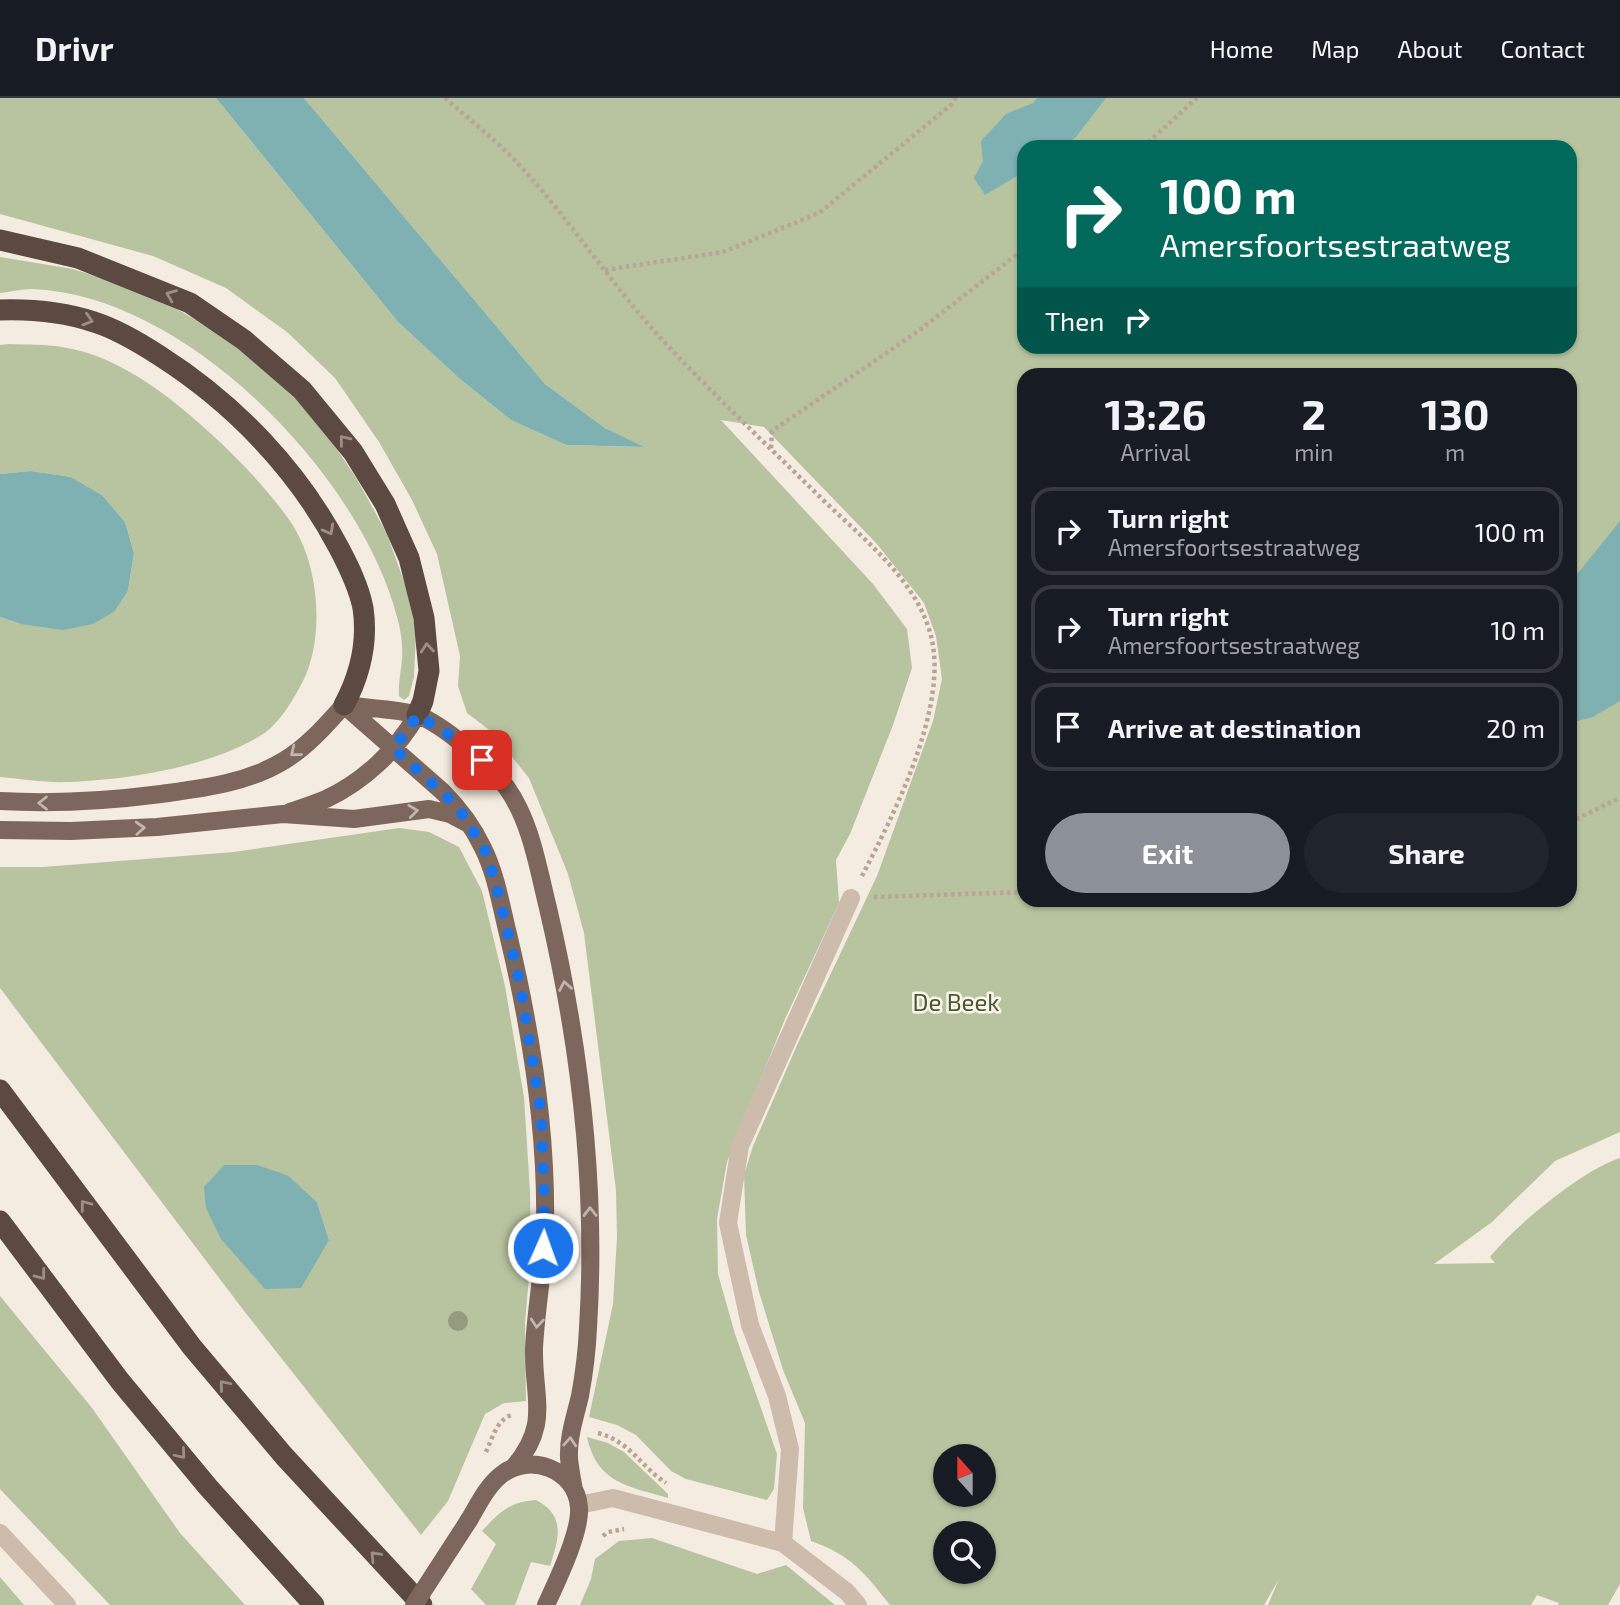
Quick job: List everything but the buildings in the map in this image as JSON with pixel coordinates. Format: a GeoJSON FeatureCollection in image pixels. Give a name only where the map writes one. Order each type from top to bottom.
{"type":"FeatureCollection","features":[{"type":"Feature","properties":{"kind":"highway"},"geometry":{"type":"LineString","coordinates":[[0,240],[78,258],[190,303],[244,340],[302,390],[354,452],[385,504],[409,558],[424,618],[429,671],[423,701],[417,715]]}},
{"type":"Feature","properties":{"kind":"highway"},"geometry":{"type":"LineString","coordinates":[[0,310],[61,313],[96,322],[140,343],[218,398],[269,446],[312,501],[348,564],[363,608],[364,638],[360,666],[344,705]]}},
{"type":"Feature","properties":{"kind":"highway"},"geometry":{"type":"LineString","coordinates":[[0,1090],[192,1347],[284,1456],[422,1605]]}},
{"type":"Feature","properties":{"kind":"highway"},"geometry":{"type":"LineString","coordinates":[[0,1220],[120,1381],[208,1487],[314,1605]]}},
{"type":"Feature","properties":{"kind":"main road"},"geometry":{"type":"LineString","coordinates":[[344,705],[417,715],[453,737],[482,760],[507,789],[533,843],[562,966],[582,1097],[589,1169],[591,1231],[588,1329],[580,1395],[571,1426],[569,1458],[576,1497],[575,1529],[547,1604]]}},
{"type":"Feature","properties":{"kind":"main road"},"geometry":{"type":"LineString","coordinates":[[344,705],[457,806],[470,825],[484,848],[499,895],[520,984],[541,1113],[545,1228],[534,1350],[538,1416],[534,1436],[526,1453],[513,1468]]}},
{"type":"Feature","properties":{"kind":"main road"},"geometry":{"type":"LineString","coordinates":[[0,801],[76,802],[134,797],[209,788],[249,777],[286,760],[317,735],[344,705]]}},
{"type":"Feature","properties":{"kind":"main road"},"geometry":{"type":"LineString","coordinates":[[283,814],[326,799],[367,772],[393,748],[417,715]]}},
{"type":"Feature","properties":{"kind":"main road"},"geometry":{"type":"LineString","coordinates":[[0,830],[71,831],[157,827],[283,814],[354,819],[429,809],[450,814],[470,825]]}},
{"type":"Feature","properties":{"kind":"main road"},"geometry":{"type":"LineString","coordinates":[[414,1605],[481,1499],[499,1476],[528,1464],[550,1467],[559,1473],[576,1497]]}},
{"type":"Feature","properties":{"kind":"street"},"geometry":{"type":"LineString","coordinates":[[783,1543],[790,1449],[777,1396],[750,1325],[728,1223],[740,1146],[851,898]]}},
{"type":"Feature","properties":{"kind":"street"},"geometry":{"type":"LineString","coordinates":[[576,1497],[613,1498],[783,1543],[847,1592],[858,1605]]}},
{"type":"Feature","properties":{"kind":"street"},"geometry":{"type":"LineString","coordinates":[[0,1533],[67,1605]]}},
{"type":"Feature","properties":{"kind":"path"},"geometry":{"type":"LineString","coordinates":[[445,98],[522,168],[666,344],[871,546],[908,587],[921,610],[932,638],[934,677],[928,718],[898,807],[851,898],[1017,892]]}},
{"type":"Feature","properties":{"kind":"path"},"geometry":{"type":"LineString","coordinates":[[605,270],[723,251],[819,213],[951,105],[956,98]]}},
{"type":"Feature","properties":{"kind":"path"},"geometry":{"type":"LineString","coordinates":[[1151,140],[1197,98]]}},
{"type":"Feature","properties":{"kind":"path"},"geometry":{"type":"LineString","coordinates":[[771,449],[772,431],[917,332],[1017,254]]}},
{"type":"Feature","properties":{"kind":"path"},"geometry":{"type":"LineString","coordinates":[[1577,819],[1620,798]]}},
{"type":"Feature","properties":{"kind":"path"},"geometry":{"type":"LineString","coordinates":[[481,1463],[496,1430],[506,1417],[524,1412],[538,1416]]}},
{"type":"Feature","properties":{"kind":"path"},"geometry":{"type":"LineString","coordinates":[[571,1426],[610,1437],[628,1447],[660,1479],[672,1487]]}},
{"type":"Feature","properties":{"kind":"path"},"geometry":{"type":"LineString","coordinates":[[601,1538],[608,1532],[632,1527]]}},
{"type":"Feature","properties":{"kind":"green space","name":"De Beek"},"geometry":{"type":"Polygon","coordinates":[[[0,98],[216,98],[398,322],[460,379],[511,420],[566,445],[642,447],[605,428],[545,384],[304,98],[1620,98],[1620,1132],[1555,1161],[1492,1222],[1434,1264],[1495,1263],[1490,1257],[1532,1215],[1587,1174],[1620,1158],[1620,1584],[1608,1605],[1558,1605],[1559,1603],[1537,1595],[1531,1605],[1268,1605],[1279,1579],[1264,1605],[890,1605],[856,1566],[837,1552],[811,1541],[803,1508],[805,1423],[783,1370],[759,1292],[746,1235],[744,1175],[753,1146],[798,1043],[877,876],[933,721],[942,679],[936,636],[924,603],[877,544],[764,427],[721,420],[873,584],[907,629],[912,668],[893,725],[850,834],[836,860],[839,903],[785,1019],[727,1162],[717,1219],[718,1274],[735,1334],[777,1454],[774,1489],[767,1500],[686,1479],[671,1471],[636,1435],[617,1425],[589,1417],[613,1304],[617,1237],[616,1190],[584,933],[568,874],[529,778],[492,732],[467,713],[458,686],[460,656],[437,554],[412,500],[379,442],[335,378],[287,332],[226,288],[153,256],[0,214],[0,98]]]}},
{"type":"Feature","properties":{"kind":"green space"},"geometry":{"type":"Polygon","coordinates":[[[0,257],[73,269],[154,295],[224,337],[297,397],[358,481],[387,534],[407,590],[416,632],[414,677],[409,696],[404,700],[399,696],[401,632],[377,562],[346,506],[306,452],[258,401],[205,357],[148,322],[90,299],[32,289],[0,293],[0,257]]]}},
{"type":"Feature","properties":{"kind":"green space"},"geometry":{"type":"Polygon","coordinates":[[[0,345],[56,346],[85,352],[107,360],[149,384],[223,445],[290,521],[300,538],[313,578],[316,599],[315,641],[311,661],[296,694],[281,717],[263,734],[220,755],[143,774],[69,782],[0,777],[0,617],[21,624],[115,611],[128,591],[134,553],[125,522],[102,495],[71,477],[31,471],[0,474],[0,345]]]}},
{"type":"Feature","properties":{"kind":"green space"},"geometry":{"type":"Polygon","coordinates":[[[399,828],[429,832],[459,847],[482,891],[505,986],[524,1097],[531,1254],[525,1323],[526,1401],[504,1403],[485,1414],[448,1501],[421,1535],[241,1307],[0,988],[0,867],[43,867],[234,852],[399,828]],[[289,1176],[329,1240],[317,1202],[289,1176]]]}},
{"type":"Feature","properties":{"kind":"green space"},"geometry":{"type":"Polygon","coordinates":[[[0,1296],[92,1408],[180,1533],[245,1605],[110,1605],[0,1489],[0,1296]]]}},
{"type":"Feature","properties":{"kind":"green space"},"geometry":{"type":"Polygon","coordinates":[[[587,1437],[608,1443],[624,1452],[668,1494],[668,1498],[627,1486],[606,1473],[598,1464],[587,1437]]]}},
{"type":"Feature","properties":{"kind":"green space"},"geometry":{"type":"Polygon","coordinates":[[[536,1500],[552,1513],[558,1528],[550,1566],[531,1562],[515,1605],[486,1605],[471,1589],[496,1544],[482,1531],[506,1509],[536,1500]]]}},
{"type":"Feature","properties":{"kind":"green space"},"geometry":{"type":"Polygon","coordinates":[[[652,1538],[757,1574],[786,1565],[835,1605],[580,1605],[591,1579],[595,1559],[619,1541],[652,1538]]]}},
{"type":"Feature","properties":{"kind":"green space"},"geometry":{"type":"Polygon","coordinates":[[[0,1577],[24,1605],[0,1605],[0,1577]]]}},
{"type":"Feature","properties":{"kind":"water"},"geometry":{"type":"Polygon","coordinates":[[[216,98],[304,98],[545,384],[605,428],[644,447],[566,445],[511,420],[460,379],[398,322],[216,98]]]}},
{"type":"Feature","properties":{"kind":"water"},"geometry":{"type":"Polygon","coordinates":[[[1037,98],[1106,98],[1072,140],[1017,140],[1017,176],[985,195],[974,178],[983,161],[981,141],[1006,114],[1033,103],[1037,98]]]}},
{"type":"Feature","properties":{"kind":"water"},"geometry":{"type":"Polygon","coordinates":[[[31,471],[71,477],[102,495],[125,522],[134,553],[128,591],[115,611],[93,624],[63,630],[21,624],[0,617],[0,474],[31,471]]]}},
{"type":"Feature","properties":{"kind":"water"},"geometry":{"type":"Polygon","coordinates":[[[1620,521],[1620,701],[1593,717],[1577,721],[1577,574],[1620,521]]]}},
{"type":"Feature","properties":{"kind":"water"},"geometry":{"type":"Polygon","coordinates":[[[224,1165],[257,1165],[289,1176],[317,1202],[329,1240],[301,1288],[265,1289],[221,1239],[206,1208],[204,1187],[224,1165]]]}},
{"type":"Feature","properties":{"kind":"route"},"geometry":{"type":"LineString","coordinates":[[482,760],[453,737],[417,715],[393,748],[457,806],[484,848],[496,884],[520,984],[541,1113],[545,1228],[543,1248]]}}]}
